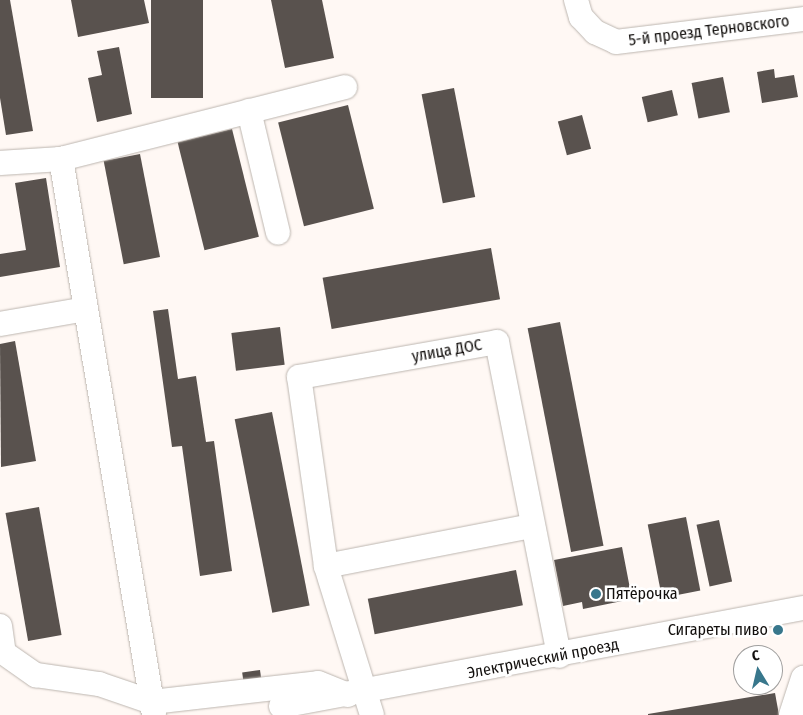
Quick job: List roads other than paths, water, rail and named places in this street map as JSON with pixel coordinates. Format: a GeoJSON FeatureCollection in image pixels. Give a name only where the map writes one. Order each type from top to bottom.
{"type":"FeatureCollection","features":[{"type":"Feature","properties":{"kind":"street","name":"5-й проезд Терновского"},"geometry":{"type":"LineString","coordinates":[[576,0],[581,17],[594,32],[616,42],[803,19]]}},
{"type":"Feature","properties":{"kind":"street"},"geometry":{"type":"LineString","coordinates":[[0,163],[61,159],[344,87]]}},
{"type":"Feature","properties":{"kind":"street"},"geometry":{"type":"LineString","coordinates":[[249,111],[278,233]]}},
{"type":"Feature","properties":{"kind":"street"},"geometry":{"type":"LineString","coordinates":[[61,159],[153,708]]}},
{"type":"Feature","properties":{"kind":"street"},"geometry":{"type":"LineString","coordinates":[[0,324],[86,309]]}},
{"type":"Feature","properties":{"kind":"street","name":"улица ДОС"},"geometry":{"type":"LineString","coordinates":[[326,566],[299,377],[497,342],[531,526],[559,656]]}},
{"type":"Feature","properties":{"kind":"street"},"geometry":{"type":"LineString","coordinates":[[372,715],[357,693],[326,566],[531,526]]}},
{"type":"Feature","properties":{"kind":"street","name":"Электрический проезд"},"geometry":{"type":"LineString","coordinates":[[282,706],[559,656],[803,608]]}},
{"type":"Feature","properties":{"kind":"street"},"geometry":{"type":"LineString","coordinates":[[0,626],[4,653],[36,675],[99,684],[153,708],[318,683],[357,693]]}},
{"type":"Feature","properties":{"kind":"street"},"geometry":{"type":"LineString","coordinates":[[791,715],[803,678]]}},
{"type":"Feature","properties":{"kind":"place","name":"Пятёрочка"},"geometry":{"type":"Point","coordinates":[596,594]}},
{"type":"Feature","properties":{"kind":"place","name":"Сигареты пиво"},"geometry":{"type":"Point","coordinates":[778,630]}}]}
